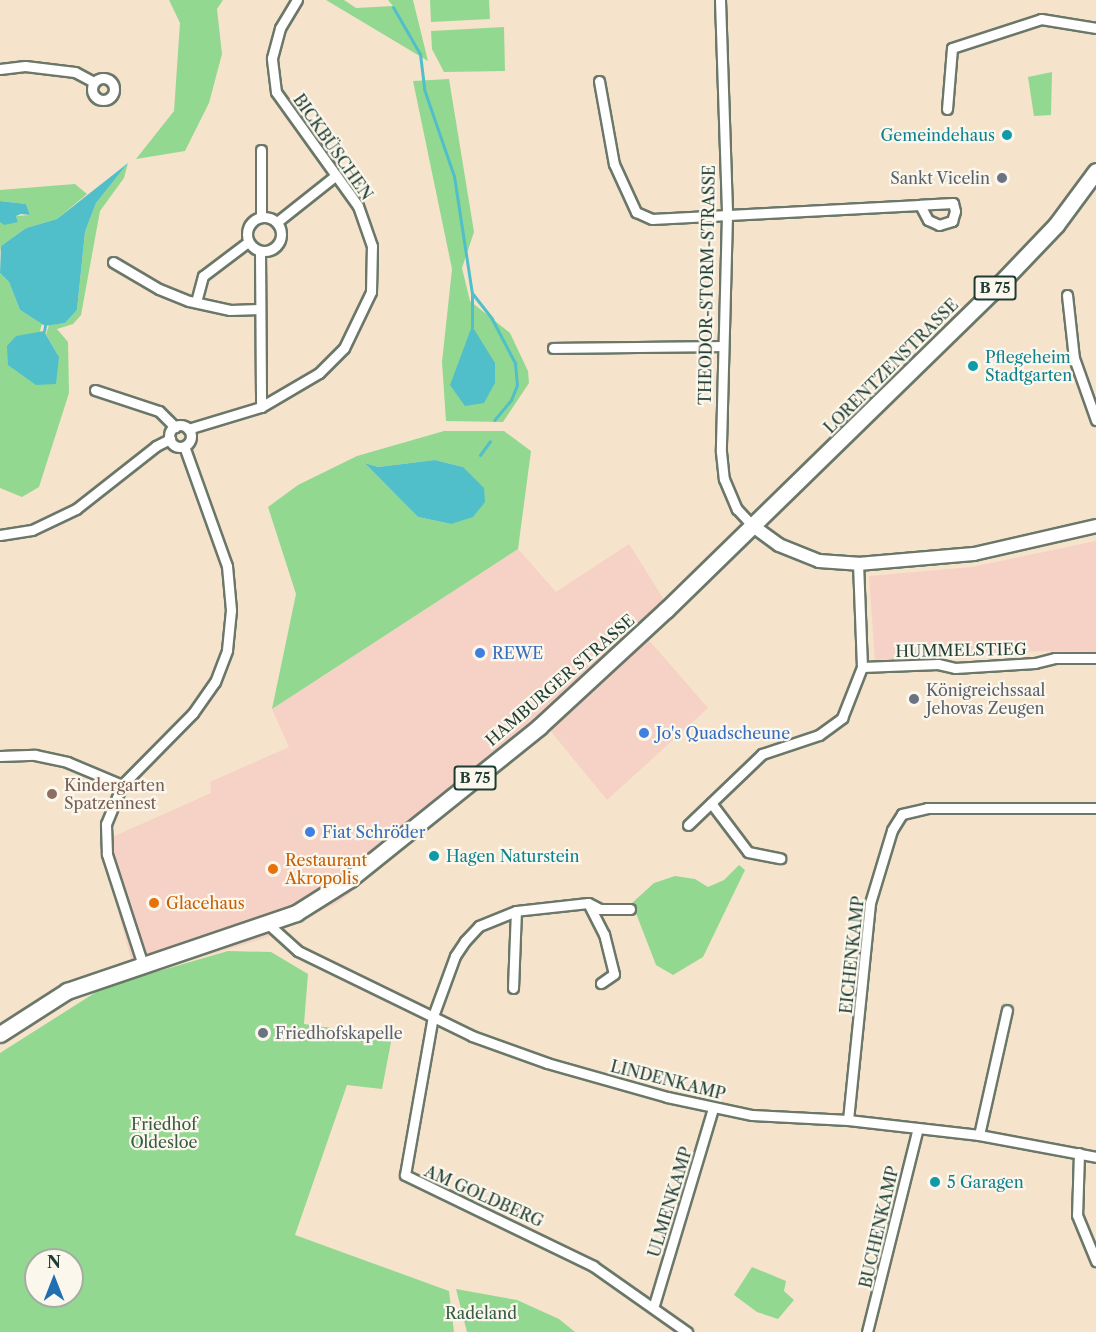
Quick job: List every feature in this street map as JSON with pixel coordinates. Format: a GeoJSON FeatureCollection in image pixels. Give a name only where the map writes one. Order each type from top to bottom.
{"type":"FeatureCollection","features":[{"type":"Feature","properties":{"kind":"main road","name":"LORENTZENSTRASSE"},"geometry":{"type":"LineString","coordinates":[[753,526],[1056,225],[1096,171]]}},
{"type":"Feature","properties":{"kind":"main road","name":"HAMBURGER STRASSE"},"geometry":{"type":"LineString","coordinates":[[0,1034],[67,991],[142,962],[296,913],[335,891],[539,727],[753,526]]}},
{"type":"Feature","properties":{"kind":"street","name":"BICKBÜSCHEN"},"geometry":{"type":"LineString","coordinates":[[95,390],[159,411],[175,426],[188,429],[261,407],[319,373],[344,348],[370,292],[372,246],[358,206],[276,92],[272,58],[280,28],[297,0]]}},
{"type":"Feature","properties":{"kind":"street","name":"THEODOR-STORM-STRASSE"},"geometry":{"type":"LineString","coordinates":[[720,0],[727,214],[719,413],[724,479],[737,509],[753,526]]}},
{"type":"Feature","properties":{"kind":"street"},"geometry":{"type":"LineString","coordinates":[[947,109],[952,48],[1041,19],[1096,28]]}},
{"type":"Feature","properties":{"kind":"street"},"geometry":{"type":"LineString","coordinates":[[0,69],[25,66],[75,72],[94,82]]}},
{"type":"Feature","properties":{"kind":"street"},"geometry":{"type":"LineString","coordinates":[[599,81],[614,164],[636,212],[652,219],[920,205]]}},
{"type":"Feature","properties":{"kind":"street"},"geometry":{"type":"LineString","coordinates":[[261,150],[261,217]]}},
{"type":"Feature","properties":{"kind":"street"},"geometry":{"type":"LineString","coordinates":[[277,222],[335,176]]}},
{"type":"Feature","properties":{"kind":"street"},"geometry":{"type":"LineString","coordinates":[[261,217],[277,222]]}},
{"type":"Feature","properties":{"kind":"street"},"geometry":{"type":"LineString","coordinates":[[248,242],[248,226],[261,217]]}},
{"type":"Feature","properties":{"kind":"street"},"geometry":{"type":"LineString","coordinates":[[248,242],[260,251],[274,248],[280,241],[277,222]]}},
{"type":"Feature","properties":{"kind":"street"},"geometry":{"type":"LineString","coordinates":[[196,302],[203,276],[248,242]]}},
{"type":"Feature","properties":{"kind":"street"},"geometry":{"type":"LineString","coordinates":[[260,251],[261,407]]}},
{"type":"Feature","properties":{"kind":"street"},"geometry":{"type":"LineString","coordinates":[[113,262],[159,290],[196,302],[230,310],[260,309]]}},
{"type":"Feature","properties":{"kind":"street"},"geometry":{"type":"LineString","coordinates":[[1067,295],[1074,358],[1096,420]]}},
{"type":"Feature","properties":{"kind":"street"},"geometry":{"type":"LineString","coordinates":[[554,348],[721,346]]}},
{"type":"Feature","properties":{"kind":"street"},"geometry":{"type":"LineString","coordinates":[[0,536],[32,530],[76,509],[156,446],[170,439],[175,426]]}},
{"type":"Feature","properties":{"kind":"street"},"geometry":{"type":"LineString","coordinates":[[184,446],[190,438],[188,429]]}},
{"type":"Feature","properties":{"kind":"street"},"geometry":{"type":"LineString","coordinates":[[170,439],[177,446],[184,446]]}},
{"type":"Feature","properties":{"kind":"street"},"geometry":{"type":"LineString","coordinates":[[142,962],[106,854],[106,824],[122,785],[193,713],[215,682],[227,650],[232,590],[184,446]]}},
{"type":"Feature","properties":{"kind":"street"},"geometry":{"type":"LineString","coordinates":[[753,526],[779,545],[819,561],[858,564],[974,554],[1096,526]]}},
{"type":"Feature","properties":{"kind":"street"},"geometry":{"type":"LineString","coordinates":[[688,825],[762,754],[834,728],[842,718],[862,667],[858,564]]}},
{"type":"Feature","properties":{"kind":"street","name":"HUMMELSTIEG"},"geometry":{"type":"LineString","coordinates":[[862,667],[938,664],[955,668],[1035,663],[1055,658],[1096,658]]}},
{"type":"Feature","properties":{"kind":"street"},"geometry":{"type":"LineString","coordinates":[[0,756],[35,755],[67,762],[122,785]]}},
{"type":"Feature","properties":{"kind":"street"},"geometry":{"type":"LineString","coordinates":[[711,803],[748,852],[780,858]]}},
{"type":"Feature","properties":{"kind":"street","name":"EICHENKAMP"},"geometry":{"type":"LineString","coordinates":[[848,1120],[870,903],[892,830],[902,814],[927,808],[1096,808]]}},
{"type":"Feature","properties":{"kind":"street"},"geometry":{"type":"LineString","coordinates":[[588,903],[604,934],[614,974],[601,983]]}},
{"type":"Feature","properties":{"kind":"street"},"geometry":{"type":"LineString","coordinates":[[433,1016],[455,956],[479,926],[516,911],[588,903],[600,909],[630,909]]}},
{"type":"Feature","properties":{"kind":"street"},"geometry":{"type":"LineString","coordinates":[[513,988],[516,911]]}},
{"type":"Feature","properties":{"kind":"street","name":"LINDENKAMP"},"geometry":{"type":"LineString","coordinates":[[267,923],[298,951],[472,1036],[547,1063],[713,1108],[752,1114],[848,1120],[979,1135],[1096,1157]]}},
{"type":"Feature","properties":{"kind":"street"},"geometry":{"type":"LineString","coordinates":[[979,1135],[1006,1010]]}},
{"type":"Feature","properties":{"kind":"street","name":"AM GOLDBERG"},"geometry":{"type":"LineString","coordinates":[[433,1016],[405,1175],[553,1244],[654,1305],[687,1332]]}},
{"type":"Feature","properties":{"kind":"street","name":"ULMENKAMP"},"geometry":{"type":"LineString","coordinates":[[654,1305],[713,1108]]}},
{"type":"Feature","properties":{"kind":"street","name":"BUCHENKAMP"},"geometry":{"type":"LineString","coordinates":[[867,1332],[918,1128]]}},
{"type":"Feature","properties":{"kind":"street"},"geometry":{"type":"LineString","coordinates":[[1079,1153],[1077,1215],[1096,1261]]}},
{"type":"Feature","properties":{"kind":"shaded area"},"geometry":{"type":"Polygon","coordinates":[[[1096,541],[1096,652],[1042,651],[875,660],[869,576],[972,567],[1096,541]]]}},
{"type":"Feature","properties":{"kind":"shaded area"},"geometry":{"type":"Polygon","coordinates":[[[629,544],[673,614],[647,638],[708,708],[607,800],[549,729],[339,902],[268,937],[136,977],[99,843],[211,793],[210,782],[289,747],[272,709],[518,549],[556,592],[629,544]]]}},
{"type":"Feature","properties":{"kind":"green space"},"geometry":{"type":"Polygon","coordinates":[[[169,0],[223,0],[217,9],[222,54],[209,103],[185,151],[136,159],[174,111],[180,23],[169,0]]]}},
{"type":"Feature","properties":{"kind":"green space"},"geometry":{"type":"Polygon","coordinates":[[[326,0],[344,0],[356,8],[393,6],[388,0],[413,0],[428,61],[326,0]]]}},
{"type":"Feature","properties":{"kind":"green space"},"geometry":{"type":"Polygon","coordinates":[[[430,0],[489,0],[490,19],[431,22],[430,0]]]}},
{"type":"Feature","properties":{"kind":"green space"},"geometry":{"type":"Polygon","coordinates":[[[504,27],[505,71],[444,72],[432,49],[431,31],[504,27]]]}},
{"type":"Feature","properties":{"kind":"green space"},"geometry":{"type":"Polygon","coordinates":[[[1052,72],[1051,115],[1034,116],[1028,77],[1052,72]]]}},
{"type":"Feature","properties":{"kind":"green space"},"geometry":{"type":"Polygon","coordinates":[[[449,79],[474,232],[462,268],[470,301],[510,333],[528,371],[529,383],[503,422],[446,421],[442,362],[452,269],[413,81],[449,79]]]}},
{"type":"Feature","properties":{"kind":"green space"},"geometry":{"type":"Polygon","coordinates":[[[128,163],[124,178],[100,211],[81,315],[73,324],[57,329],[68,342],[69,393],[39,487],[22,497],[0,488],[0,273],[9,282],[20,310],[42,324],[40,331],[59,357],[46,334],[49,325],[65,323],[77,310],[85,232],[96,203],[128,163]]]}},
{"type":"Feature","properties":{"kind":"green space"},"geometry":{"type":"Polygon","coordinates":[[[75,184],[87,194],[57,219],[26,228],[1,246],[0,253],[0,222],[18,222],[16,216],[30,215],[26,204],[0,201],[0,190],[75,184]]]}},
{"type":"Feature","properties":{"kind":"green space"},"geometry":{"type":"Polygon","coordinates":[[[444,431],[504,431],[531,451],[518,549],[272,709],[296,594],[268,507],[298,485],[357,456],[444,431]],[[435,460],[378,467],[366,463],[418,517],[451,524],[463,467],[435,460]]]}},
{"type":"Feature","properties":{"kind":"green space"},"geometry":{"type":"Polygon","coordinates":[[[739,865],[745,870],[703,957],[673,975],[656,965],[632,903],[654,883],[675,876],[695,879],[708,887],[724,880],[739,865]]]}},
{"type":"Feature","properties":{"kind":"green space","name":"Friedhof Oldesloe"},"geometry":{"type":"Polygon","coordinates":[[[228,951],[271,952],[308,974],[304,1024],[392,1037],[382,1089],[347,1085],[295,1235],[449,1291],[454,1332],[0,1332],[0,1053],[104,987],[228,951]]]}},
{"type":"Feature","properties":{"kind":"green space"},"geometry":{"type":"Polygon","coordinates":[[[752,1267],[786,1281],[784,1291],[794,1300],[778,1319],[757,1312],[734,1295],[752,1267]]]}},
{"type":"Feature","properties":{"kind":"green space","name":"Radeland"},"geometry":{"type":"Polygon","coordinates":[[[456,1289],[517,1300],[559,1319],[575,1332],[467,1332],[456,1289]]]}},
{"type":"Feature","properties":{"kind":"water"},"geometry":{"type":"Polygon","coordinates":[[[128,163],[96,203],[85,232],[77,310],[65,323],[45,326],[20,310],[9,282],[0,273],[1,246],[26,228],[57,219],[128,163]]]}},
{"type":"Feature","properties":{"kind":"water"},"geometry":{"type":"Polygon","coordinates":[[[0,201],[26,204],[30,215],[21,214],[16,216],[18,222],[4,225],[0,222],[0,201]]]}},
{"type":"Feature","properties":{"kind":"water"},"geometry":{"type":"Polygon","coordinates":[[[472,326],[495,363],[495,383],[484,403],[465,406],[450,385],[472,326]]]}},
{"type":"Feature","properties":{"kind":"water"},"geometry":{"type":"Polygon","coordinates":[[[44,331],[59,357],[56,384],[36,385],[8,365],[7,346],[16,336],[44,331]]]}},
{"type":"Feature","properties":{"kind":"water"},"geometry":{"type":"Polygon","coordinates":[[[435,460],[463,467],[484,488],[485,502],[473,517],[451,524],[418,517],[365,463],[378,467],[435,460]]]}},
{"type":"Feature","properties":{"kind":"waterway"},"geometry":{"type":"LineString","coordinates":[[393,7],[420,54],[424,89],[454,176],[472,293],[492,319],[515,363],[517,385],[511,400],[494,420]]}},
{"type":"Feature","properties":{"kind":"waterway"},"geometry":{"type":"LineString","coordinates":[[472,293],[472,326]]}},
{"type":"Feature","properties":{"kind":"waterway"},"geometry":{"type":"LineString","coordinates":[[44,331],[45,326]]}},
{"type":"Feature","properties":{"kind":"waterway"},"geometry":{"type":"LineString","coordinates":[[480,455],[490,441]]}},
{"type":"Feature","properties":{"kind":"place","name":"Gemeindehaus"},"geometry":{"type":"Point","coordinates":[1007,135]}},
{"type":"Feature","properties":{"kind":"place","name":"Sankt Vicelin"},"geometry":{"type":"Point","coordinates":[1002,178]}},
{"type":"Feature","properties":{"kind":"place","name":"Pflegeheim Stadtgarten"},"geometry":{"type":"Point","coordinates":[973,366]}},
{"type":"Feature","properties":{"kind":"place","name":"REWE"},"geometry":{"type":"Point","coordinates":[480,653]}},
{"type":"Feature","properties":{"kind":"place","name":"Königreichssaal Jehovas Zeugen"},"geometry":{"type":"Point","coordinates":[914,699]}},
{"type":"Feature","properties":{"kind":"place","name":"Jo's Quadscheune"},"geometry":{"type":"Point","coordinates":[644,733]}},
{"type":"Feature","properties":{"kind":"place","name":"Kindergarten Spatzennest"},"geometry":{"type":"Point","coordinates":[52,794]}},
{"type":"Feature","properties":{"kind":"place","name":"Fiat Schröder"},"geometry":{"type":"Point","coordinates":[310,832]}},
{"type":"Feature","properties":{"kind":"place","name":"Hagen Naturstein"},"geometry":{"type":"Point","coordinates":[434,856]}},
{"type":"Feature","properties":{"kind":"place","name":"Restaurant Akropolis"},"geometry":{"type":"Point","coordinates":[273,869]}},
{"type":"Feature","properties":{"kind":"place","name":"Glacehaus"},"geometry":{"type":"Point","coordinates":[154,903]}},
{"type":"Feature","properties":{"kind":"place","name":"Friedhofskapelle"},"geometry":{"type":"Point","coordinates":[263,1033]}},
{"type":"Feature","properties":{"kind":"place","name":"5 Garagen"},"geometry":{"type":"Point","coordinates":[935,1182]}}]}
